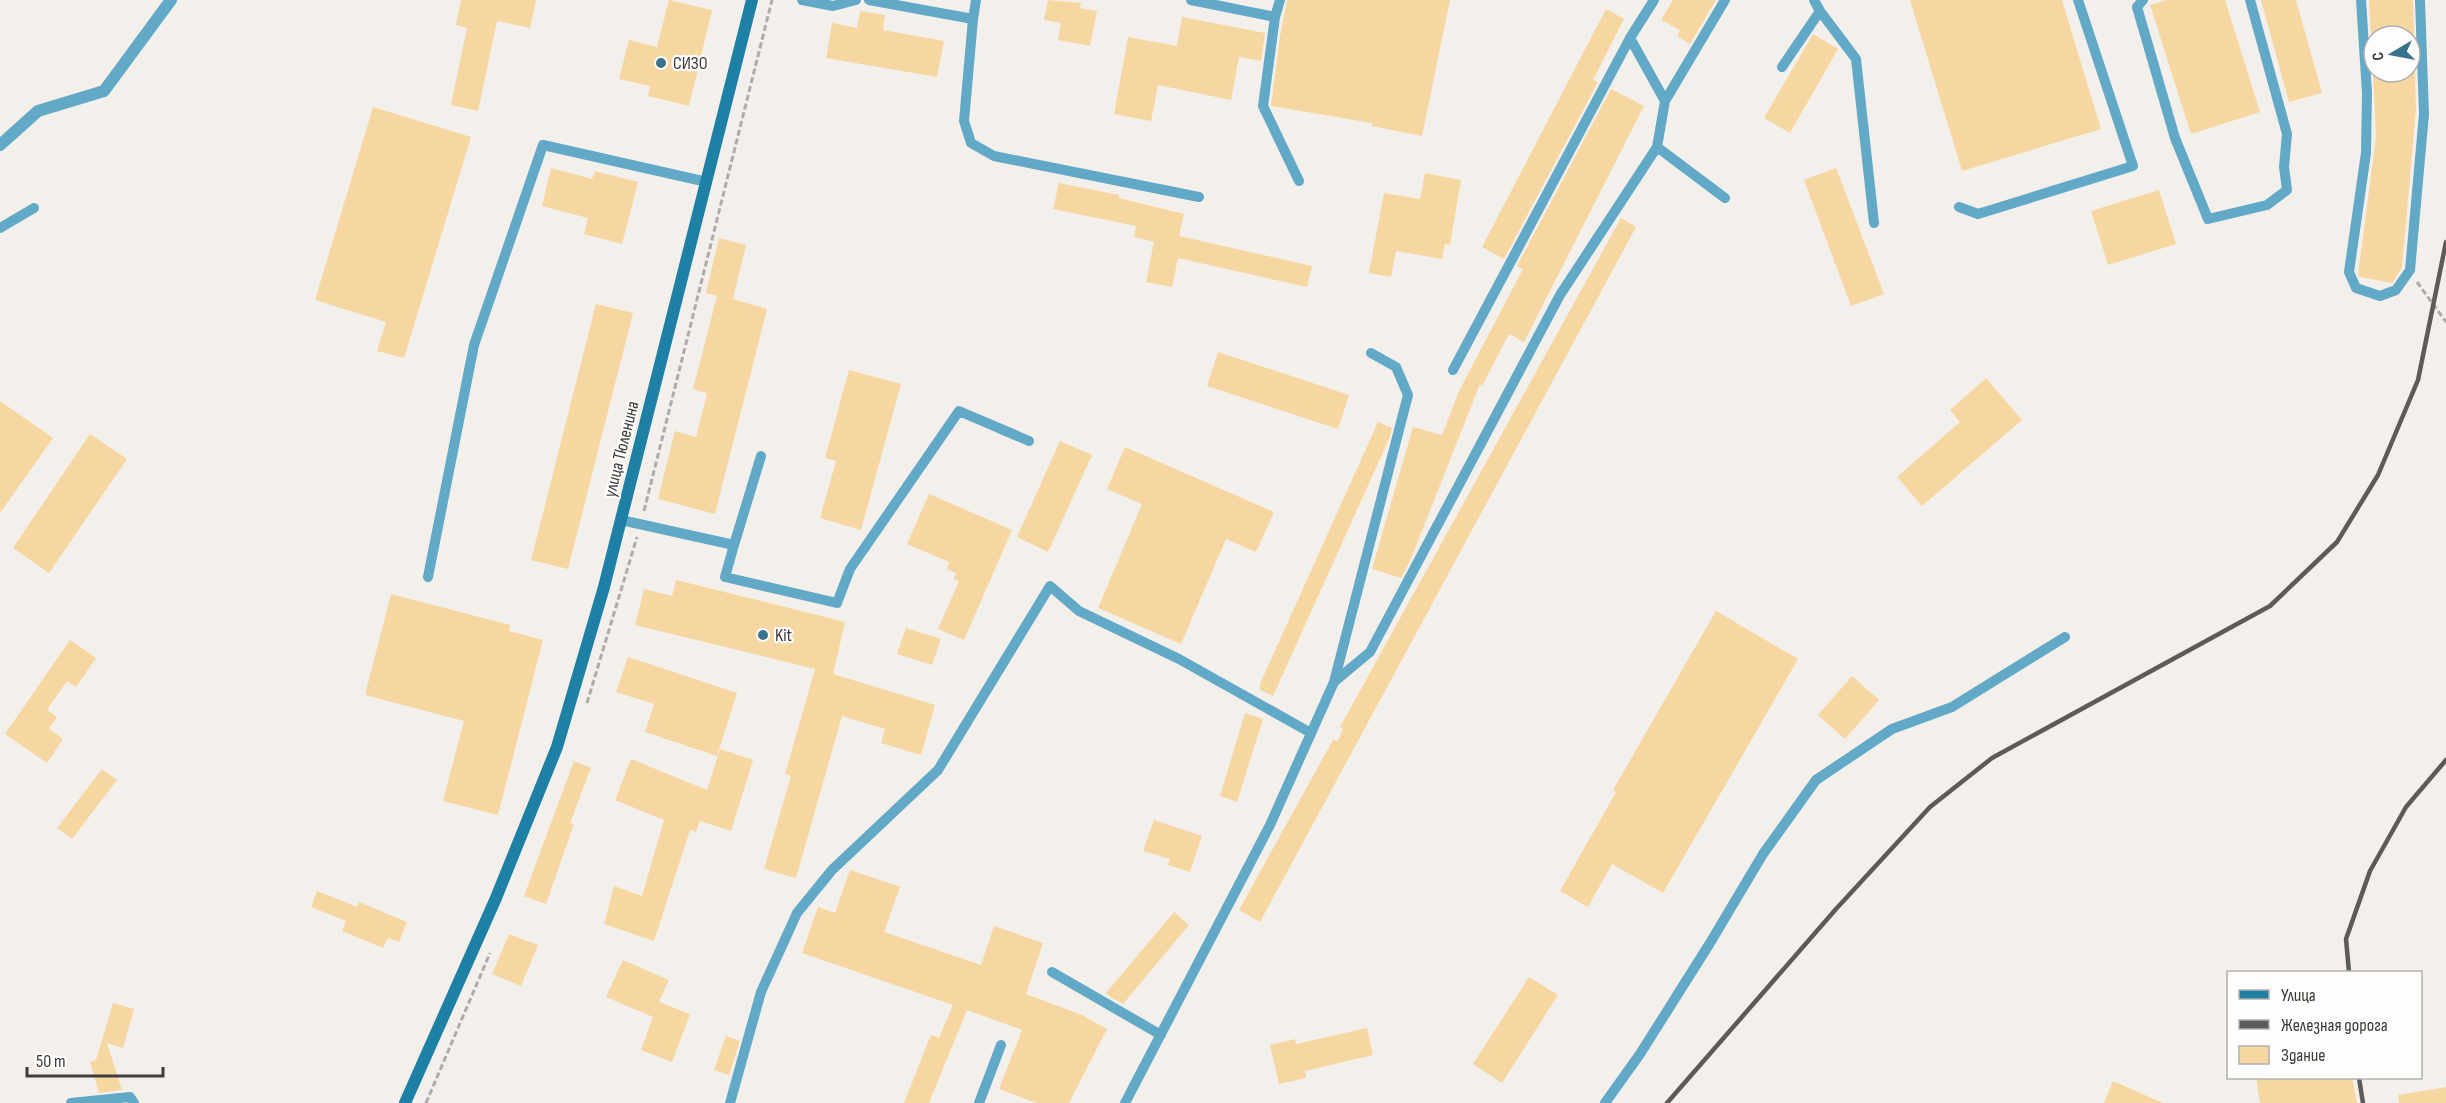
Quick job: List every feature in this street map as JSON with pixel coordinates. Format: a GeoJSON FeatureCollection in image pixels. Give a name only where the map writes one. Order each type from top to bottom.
{"type":"FeatureCollection","features":[{"type":"Feature","properties":{"kind":"main road","name":"улица Тюленина"},"geometry":{"type":"LineString","coordinates":[[407,1101],[496,898],[557,747],[621,520],[752,0]]}},
{"type":"Feature","properties":{"kind":"street"},"geometry":{"type":"LineString","coordinates":[[0,146],[38,111],[104,92],[171,0]]}},
{"type":"Feature","properties":{"kind":"lane"},"geometry":{"type":"LineString","coordinates":[[802,0],[833,3],[856,0]]}},
{"type":"Feature","properties":{"kind":"lane"},"geometry":{"type":"LineString","coordinates":[[869,0],[973,19]]}},
{"type":"Feature","properties":{"kind":"lane"},"geometry":{"type":"LineString","coordinates":[[976,0],[963,121],[971,143],[993,156],[1198,197]]}},
{"type":"Feature","properties":{"kind":"lane"},"geometry":{"type":"LineString","coordinates":[[1191,0],[1275,17]]}},
{"type":"Feature","properties":{"kind":"lane"},"geometry":{"type":"LineString","coordinates":[[1280,0],[1275,17],[1263,106],[1299,180]]}},
{"type":"Feature","properties":{"kind":"lane"},"geometry":{"type":"LineString","coordinates":[[1453,370],[1630,38],[1654,0]]}},
{"type":"Feature","properties":{"kind":"lane"},"geometry":{"type":"LineString","coordinates":[[1334,682],[1370,652],[1560,295],[1657,147],[1665,100],[1725,0]]}},
{"type":"Feature","properties":{"kind":"lane"},"geometry":{"type":"LineString","coordinates":[[1814,0],[1856,59],[1874,223]]}},
{"type":"Feature","properties":{"kind":"lane"},"geometry":{"type":"LineString","coordinates":[[1959,207],[1978,214],[2133,166],[2078,0]]}},
{"type":"Feature","properties":{"kind":"lane"},"geometry":{"type":"LineString","coordinates":[[2143,0],[2137,7],[2175,138],[2208,219],[2267,206],[2286,190],[2284,167],[2287,134],[2250,0]]}},
{"type":"Feature","properties":{"kind":"lane"},"geometry":{"type":"LineString","coordinates":[[2361,0],[2367,93],[2366,153],[2349,272],[2356,288],[2380,296],[2396,290],[2410,270],[2424,114],[2420,0]]}},
{"type":"Feature","properties":{"kind":"lane"},"geometry":{"type":"LineString","coordinates":[[1782,68],[1820,11]]}},
{"type":"Feature","properties":{"kind":"lane"},"geometry":{"type":"LineString","coordinates":[[1630,38],[1665,100]]}},
{"type":"Feature","properties":{"kind":"lane"},"geometry":{"type":"LineString","coordinates":[[428,577],[474,345],[543,145],[707,182]]}},
{"type":"Feature","properties":{"kind":"lane"},"geometry":{"type":"LineString","coordinates":[[1657,147],[1725,198]]}},
{"type":"Feature","properties":{"kind":"lane"},"geometry":{"type":"LineString","coordinates":[[0,228],[34,208]]}},
{"type":"Feature","properties":{"kind":"lane"},"geometry":{"type":"LineString","coordinates":[[1125,1103],[1270,825],[1334,682],[1408,395],[1396,367],[1371,353]]}},
{"type":"Feature","properties":{"kind":"lane"},"geometry":{"type":"LineString","coordinates":[[761,456],[725,578],[837,603],[850,569],[960,411],[1029,441]]}},
{"type":"Feature","properties":{"kind":"lane"},"geometry":{"type":"LineString","coordinates":[[621,520],[734,545]]}},
{"type":"Feature","properties":{"kind":"lane"},"geometry":{"type":"LineString","coordinates":[[730,1103],[761,992],[798,913],[832,870],[938,770],[1050,586],[1079,611],[1179,659],[1311,733]]}},
{"type":"Feature","properties":{"kind":"lane"},"geometry":{"type":"LineString","coordinates":[[1605,1103],[1657,1028],[1763,854],[1816,780],[1892,729],[1952,707],[2064,637]]}},
{"type":"Feature","properties":{"kind":"lane"},"geometry":{"type":"LineString","coordinates":[[1052,972],[1161,1035]]}},
{"type":"Feature","properties":{"kind":"lane"},"geometry":{"type":"LineString","coordinates":[[979,1103],[1001,1045]]}},
{"type":"Feature","properties":{"kind":"lane"},"geometry":{"type":"LineString","coordinates":[[71,1103],[130,1097],[134,1103]]}},
{"type":"Feature","properties":{"kind":"path"},"geometry":{"type":"LineString","coordinates":[[2410,270],[2446,322]]}},
{"type":"Feature","properties":{"kind":"building"},"geometry":{"type":"Polygon","coordinates":[[[461,0],[536,0],[530,28],[497,21],[478,111],[451,105],[467,28],[456,25],[461,0]]]}},
{"type":"Feature","properties":{"kind":"building","name":"СИЗО"},"geometry":{"type":"Polygon","coordinates":[[[669,0],[712,10],[689,106],[648,96],[650,86],[619,79],[629,40],[657,47],[669,0]]]}},
{"type":"Feature","properties":{"kind":"building"},"geometry":{"type":"Polygon","coordinates":[[[1048,0],[1081,3],[1080,8],[1097,11],[1090,46],[1058,40],[1061,23],[1044,20],[1048,0]]]}},
{"type":"Feature","properties":{"kind":"building"},"geometry":{"type":"Polygon","coordinates":[[[1287,0],[1450,0],[1422,136],[1372,126],[1372,123],[1271,106],[1287,0]]]}},
{"type":"Feature","properties":{"kind":"building"},"geometry":{"type":"Polygon","coordinates":[[[1673,0],[1716,0],[1690,44],[1677,36],[1680,30],[1661,20],[1673,0]]]}},
{"type":"Feature","properties":{"kind":"building"},"geometry":{"type":"Polygon","coordinates":[[[1910,0],[2062,0],[2101,129],[1962,171],[1910,0]]]}},
{"type":"Feature","properties":{"kind":"building"},"geometry":{"type":"Polygon","coordinates":[[[2167,0],[2225,0],[2260,112],[2191,134],[2150,5],[2167,0]]]}},
{"type":"Feature","properties":{"kind":"building"},"geometry":{"type":"Polygon","coordinates":[[[2261,0],[2296,0],[2322,93],[2289,102],[2261,0]]]}},
{"type":"Feature","properties":{"kind":"building"},"geometry":{"type":"Polygon","coordinates":[[[2369,0],[2413,0],[2414,24],[2370,24],[2369,0]]]}},
{"type":"Feature","properties":{"kind":"building"},"geometry":{"type":"Polygon","coordinates":[[[1606,9],[1624,19],[1593,80],[1598,82],[1504,259],[1482,247],[1606,9]]]}},
{"type":"Feature","properties":{"kind":"building"},"geometry":{"type":"Polygon","coordinates":[[[860,11],[885,15],[883,30],[944,41],[937,77],[826,58],[832,23],[857,28],[860,11]]]}},
{"type":"Feature","properties":{"kind":"building"},"geometry":{"type":"Polygon","coordinates":[[[1182,17],[1265,33],[1261,61],[1239,57],[1231,100],[1158,85],[1151,121],[1114,114],[1128,37],[1177,46],[1182,17]]]}},
{"type":"Feature","properties":{"kind":"building"},"geometry":{"type":"Polygon","coordinates":[[[1813,34],[1838,49],[1790,133],[1764,118],[1813,34]]]}},
{"type":"Feature","properties":{"kind":"building"},"geometry":{"type":"Polygon","coordinates":[[[2374,84],[2415,84],[2416,109],[2402,268],[2392,283],[2358,275],[2376,137],[2374,84]]]}},
{"type":"Feature","properties":{"kind":"building"},"geometry":{"type":"Polygon","coordinates":[[[1611,89],[1644,106],[1524,342],[1509,334],[1482,386],[1480,384],[1410,561],[1401,578],[1372,569],[1413,427],[1442,435],[1459,391],[1523,269],[1517,266],[1611,89]]]}},
{"type":"Feature","properties":{"kind":"building"},"geometry":{"type":"Polygon","coordinates":[[[373,107],[471,137],[404,358],[377,351],[386,322],[315,300],[373,107]]]}},
{"type":"Feature","properties":{"kind":"building"},"geometry":{"type":"Polygon","coordinates":[[[551,168],[592,179],[595,171],[638,182],[622,244],[584,234],[588,218],[542,206],[551,168]]]}},
{"type":"Feature","properties":{"kind":"building"},"geometry":{"type":"Polygon","coordinates":[[[1836,168],[1884,294],[1851,306],[1804,180],[1836,168]]]}},
{"type":"Feature","properties":{"kind":"building"},"geometry":{"type":"Polygon","coordinates":[[[1425,173],[1461,180],[1450,245],[1445,244],[1442,259],[1396,251],[1391,277],[1369,273],[1384,193],[1420,199],[1425,173]]]}},
{"type":"Feature","properties":{"kind":"building"},"geometry":{"type":"Polygon","coordinates":[[[1059,183],[1119,195],[1119,198],[1184,214],[1179,236],[1312,266],[1307,287],[1178,258],[1172,287],[1146,282],[1154,242],[1134,237],[1136,226],[1053,209],[1059,183]]]}},
{"type":"Feature","properties":{"kind":"building"},"geometry":{"type":"Polygon","coordinates":[[[2159,190],[2176,244],[2108,265],[2091,211],[2159,190]]]}},
{"type":"Feature","properties":{"kind":"building"},"geometry":{"type":"Polygon","coordinates":[[[1621,218],[1636,227],[1260,922],[1239,910],[1333,740],[1338,741],[1343,728],[1340,727],[1621,218]]]}},
{"type":"Feature","properties":{"kind":"building"},"geometry":{"type":"Polygon","coordinates":[[[719,238],[746,245],[733,299],[767,309],[715,514],[658,499],[675,431],[696,437],[707,393],[693,389],[717,296],[706,293],[719,238]]]}},
{"type":"Feature","properties":{"kind":"building"},"geometry":{"type":"Polygon","coordinates":[[[596,304],[633,313],[568,569],[531,560],[596,304]]]}},
{"type":"Feature","properties":{"kind":"building"},"geometry":{"type":"Polygon","coordinates":[[[1218,352],[1349,395],[1338,429],[1207,386],[1218,352]]]}},
{"type":"Feature","properties":{"kind":"building"},"geometry":{"type":"Polygon","coordinates":[[[849,370],[901,384],[861,530],[820,518],[836,461],[825,458],[849,370]]]}},
{"type":"Feature","properties":{"kind":"building"},"geometry":{"type":"Polygon","coordinates":[[[1986,378],[2022,420],[1922,506],[1897,477],[1960,422],[1950,410],[1986,378]]]}},
{"type":"Feature","properties":{"kind":"building"},"geometry":{"type":"Polygon","coordinates":[[[0,401],[53,438],[0,513],[0,401]]]}},
{"type":"Feature","properties":{"kind":"building"},"geometry":{"type":"Polygon","coordinates":[[[1378,422],[1392,428],[1389,439],[1273,696],[1260,690],[1260,684],[1378,422]]]}},
{"type":"Feature","properties":{"kind":"building"},"geometry":{"type":"Polygon","coordinates":[[[90,434],[127,459],[49,573],[13,548],[90,434]]]}},
{"type":"Feature","properties":{"kind":"building"},"geometry":{"type":"Polygon","coordinates":[[[1060,441],[1092,455],[1048,552],[1017,537],[1060,441]]]}},
{"type":"Feature","properties":{"kind":"building"},"geometry":{"type":"Polygon","coordinates":[[[1125,447],[1274,512],[1256,552],[1226,539],[1181,644],[1098,608],[1142,504],[1107,489],[1125,447]]]}},
{"type":"Feature","properties":{"kind":"building"},"geometry":{"type":"Polygon","coordinates":[[[929,494],[1012,530],[964,640],[938,629],[959,581],[954,579],[956,573],[947,569],[949,562],[907,544],[929,494]]]}},
{"type":"Feature","properties":{"kind":"building"},"geometry":{"type":"Polygon","coordinates":[[[676,580],[845,622],[833,674],[935,705],[921,755],[881,743],[885,729],[842,716],[796,878],[764,869],[791,776],[785,774],[815,669],[635,625],[644,589],[672,596],[676,580]]]}},
{"type":"Feature","properties":{"kind":"building"},"geometry":{"type":"Polygon","coordinates":[[[391,594],[510,625],[509,631],[543,640],[498,815],[443,801],[464,721],[365,695],[391,594]]]}},
{"type":"Feature","properties":{"kind":"building"},"geometry":{"type":"Polygon","coordinates":[[[1716,611],[1798,659],[1663,893],[1612,864],[1588,907],[1560,891],[1616,792],[1613,790],[1716,611]]]}},
{"type":"Feature","properties":{"kind":"building"},"geometry":{"type":"Polygon","coordinates":[[[906,628],[941,639],[932,665],[897,654],[906,628]]]}},
{"type":"Feature","properties":{"kind":"building"},"geometry":{"type":"Polygon","coordinates":[[[70,640],[96,658],[76,687],[67,681],[47,710],[57,717],[49,729],[63,739],[47,763],[5,734],[70,640]]]}},
{"type":"Feature","properties":{"kind":"building"},"geometry":{"type":"Polygon","coordinates":[[[628,657],[737,693],[717,756],[645,732],[654,704],[616,692],[628,657]]]}},
{"type":"Feature","properties":{"kind":"building"},"geometry":{"type":"Polygon","coordinates":[[[1852,676],[1879,700],[1845,739],[1818,715],[1852,676]]]}},
{"type":"Feature","properties":{"kind":"building"},"geometry":{"type":"Polygon","coordinates":[[[1245,713],[1263,719],[1237,802],[1220,796],[1245,713]]]}},
{"type":"Feature","properties":{"kind":"building"},"geometry":{"type":"Polygon","coordinates":[[[720,749],[753,760],[731,831],[700,821],[696,832],[690,830],[654,941],[604,924],[614,886],[642,896],[664,820],[615,800],[631,759],[707,790],[720,749]]]}},
{"type":"Feature","properties":{"kind":"building"},"geometry":{"type":"Polygon","coordinates":[[[574,761],[591,768],[570,823],[574,824],[546,904],[524,896],[574,761]]]}},
{"type":"Feature","properties":{"kind":"building"},"geometry":{"type":"Polygon","coordinates":[[[102,769],[117,780],[72,839],[57,828],[102,769]]]}},
{"type":"Feature","properties":{"kind":"building"},"geometry":{"type":"Polygon","coordinates":[[[1154,820],[1202,836],[1190,872],[1168,865],[1170,859],[1143,851],[1154,820]]]}},
{"type":"Feature","properties":{"kind":"building"},"geometry":{"type":"Polygon","coordinates":[[[850,870],[900,887],[884,932],[981,965],[994,926],[1043,943],[1026,994],[1082,1015],[1107,1029],[1069,1103],[1037,1103],[999,1089],[1022,1030],[967,1010],[929,1103],[904,1103],[931,1035],[939,1038],[953,1005],[802,953],[818,907],[835,913],[850,870]]]}},
{"type":"Feature","properties":{"kind":"building"},"geometry":{"type":"Polygon","coordinates":[[[317,891],[357,907],[359,902],[407,922],[399,942],[388,938],[383,948],[342,931],[346,921],[311,907],[317,891]]]}},
{"type":"Feature","properties":{"kind":"building"},"geometry":{"type":"Polygon","coordinates":[[[1174,912],[1189,925],[1123,1004],[1112,998],[1106,993],[1174,912]]]}},
{"type":"Feature","properties":{"kind":"building"},"geometry":{"type":"Polygon","coordinates":[[[509,934],[538,945],[521,986],[492,974],[509,934]]]}},
{"type":"Feature","properties":{"kind":"building"},"geometry":{"type":"Polygon","coordinates":[[[623,960],[669,980],[659,1002],[690,1014],[672,1062],[641,1050],[653,1017],[606,997],[623,960]]]}},
{"type":"Feature","properties":{"kind":"building"},"geometry":{"type":"Polygon","coordinates":[[[1529,977],[1558,995],[1502,1083],[1473,1064],[1529,977]]]}},
{"type":"Feature","properties":{"kind":"building"},"geometry":{"type":"Polygon","coordinates":[[[113,1003],[134,1009],[123,1048],[107,1043],[122,1090],[99,1093],[90,1062],[96,1060],[113,1003]]]}},
{"type":"Feature","properties":{"kind":"building"},"geometry":{"type":"Polygon","coordinates":[[[1367,1028],[1373,1055],[1305,1071],[1306,1078],[1279,1084],[1270,1045],[1295,1039],[1296,1044],[1367,1028]]]}},
{"type":"Feature","properties":{"kind":"building"},"geometry":{"type":"Polygon","coordinates":[[[726,1036],[740,1041],[729,1075],[714,1070],[726,1036]]]}},
{"type":"Feature","properties":{"kind":"building"},"geometry":{"type":"Polygon","coordinates":[[[2256,1079],[2352,1079],[2357,1103],[2260,1103],[2256,1079]]]}},
{"type":"Feature","properties":{"kind":"building"},"geometry":{"type":"Polygon","coordinates":[[[2113,1081],[2163,1103],[2104,1103],[2113,1081]]]}},
{"type":"Feature","properties":{"kind":"building"},"geometry":{"type":"Polygon","coordinates":[[[2446,1087],[2446,1103],[2399,1103],[2398,1095],[2446,1087]]]}},
{"type":"Feature","properties":{"kind":"railway"},"geometry":{"type":"LineString","coordinates":[[1667,1103],[1836,909],[1930,807],[1992,758],[2270,606],[2337,542],[2378,475],[2418,380],[2446,242]]}},
{"type":"Feature","properties":{"kind":"railway"},"geometry":{"type":"LineString","coordinates":[[2349,971],[2346,939],[2370,871],[2406,807],[2446,760]]}},
{"type":"Feature","properties":{"kind":"railway"},"geometry":{"type":"LineString","coordinates":[[2359,1079],[2363,1103]]}},
{"type":"Feature","properties":{"kind":"place","name":"СИЗО"},"geometry":{"type":"Point","coordinates":[661,63]}},
{"type":"Feature","properties":{"kind":"place","name":"Kit"},"geometry":{"type":"Point","coordinates":[763,635]}}]}
